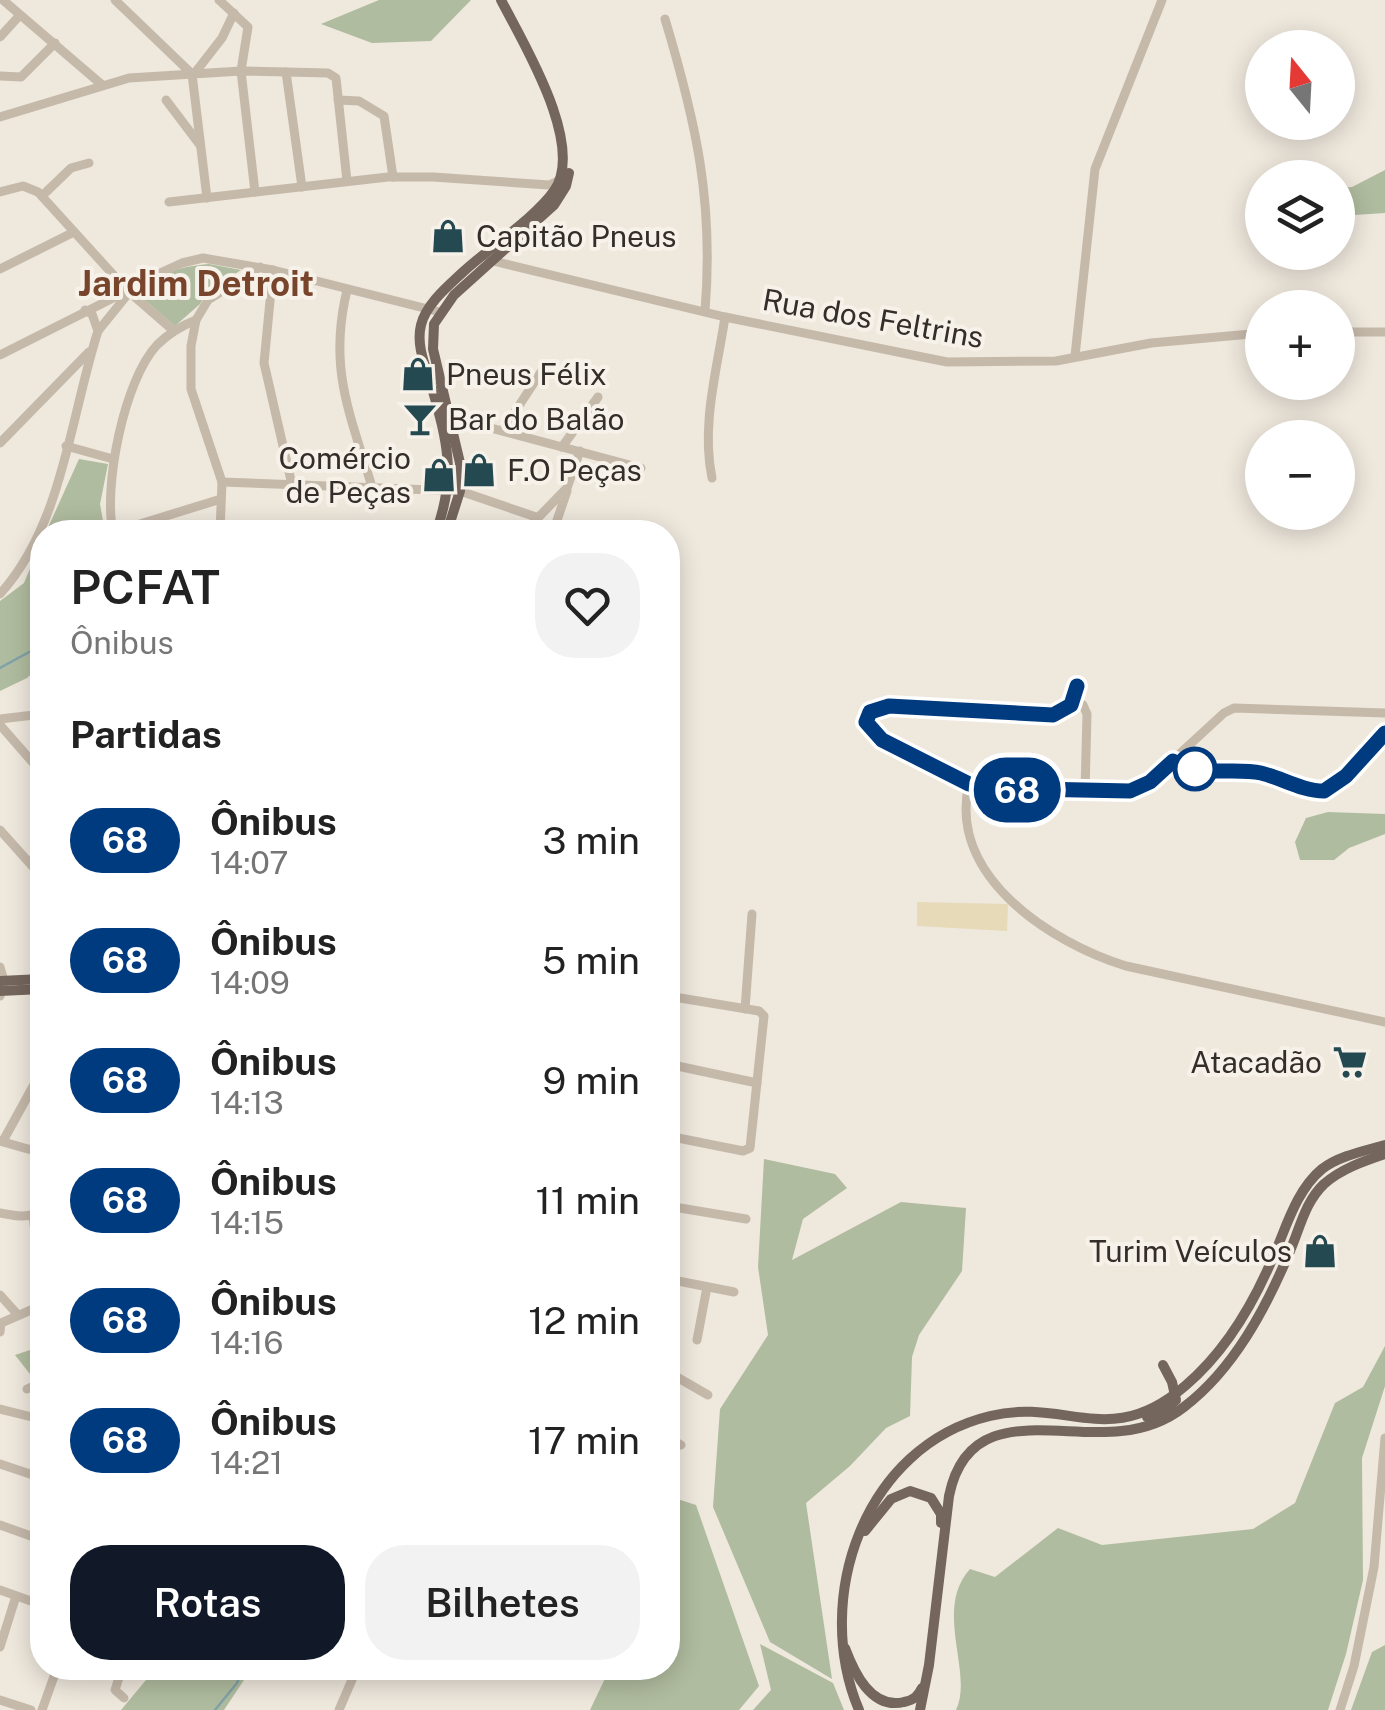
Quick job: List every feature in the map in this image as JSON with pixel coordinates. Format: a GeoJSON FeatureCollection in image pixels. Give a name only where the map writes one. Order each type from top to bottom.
{"type":"FeatureCollection","features":[{"type":"Feature","properties":{"kind":"main road"},"geometry":{"type":"LineString","coordinates":[[449,520],[454,491],[433,348],[434,310],[481,256],[554,186],[562,145],[557,122],[504,0]]}},
{"type":"Feature","properties":{"kind":"main road"},"geometry":{"type":"LineString","coordinates":[[434,310],[492,262],[562,195],[570,162],[562,117],[504,0]]}},
{"type":"Feature","properties":{"kind":"main road"},"geometry":{"type":"LineString","coordinates":[[441,520],[454,491]]}},
{"type":"Feature","properties":{"kind":"main road"},"geometry":{"type":"LineString","coordinates":[[1,988],[30,981]]}},
{"type":"Feature","properties":{"kind":"main road"},"geometry":{"type":"LineString","coordinates":[[1,988],[30,989]]}},
{"type":"Feature","properties":{"kind":"main road"},"geometry":{"type":"LineString","coordinates":[[859,1710],[848,1684],[842,1637],[843,1588],[869,1511],[902,1467],[960,1427],[991,1416],[1016,1412],[1114,1420],[1142,1414],[1176,1393],[1211,1361],[1242,1320],[1294,1208],[1312,1180],[1327,1166],[1385,1145]]}},
{"type":"Feature","properties":{"kind":"main road"},"geometry":{"type":"LineString","coordinates":[[920,1710],[952,1482],[970,1454],[989,1438],[1008,1430],[1119,1432],[1150,1425],[1182,1408],[1200,1393],[1245,1338],[1268,1301],[1312,1198],[1335,1176],[1385,1154]]}},
{"type":"Feature","properties":{"kind":"main road"},"geometry":{"type":"LineString","coordinates":[[1083,1431],[1136,1422],[1172,1405],[1176,1393],[1162,1365]]}},
{"type":"Feature","properties":{"kind":"main road"},"geometry":{"type":"LineString","coordinates":[[856,1544],[886,1504],[904,1492],[928,1495],[941,1520],[937,1590]]}},
{"type":"Feature","properties":{"kind":"main road"},"geometry":{"type":"LineString","coordinates":[[842,1637],[854,1672],[875,1696],[888,1702],[905,1702],[918,1695],[929,1665]]}},
{"type":"Feature","properties":{"kind":"street"},"geometry":{"type":"LineString","coordinates":[[3,0],[101,84]]}},
{"type":"Feature","properties":{"kind":"street"},"geometry":{"type":"LineString","coordinates":[[115,0],[193,74],[207,198]]}},
{"type":"Feature","properties":{"kind":"street"},"geometry":{"type":"LineString","coordinates":[[219,0],[248,27],[241,71],[255,192]]}},
{"type":"Feature","properties":{"kind":"street"},"geometry":{"type":"LineString","coordinates":[[1074,356],[1095,169],[1162,0]]}},
{"type":"Feature","properties":{"kind":"street"},"geometry":{"type":"LineString","coordinates":[[193,74],[222,38],[234,13]]}},
{"type":"Feature","properties":{"kind":"street"},"geometry":{"type":"LineString","coordinates":[[0,37],[20,15]]}},
{"type":"Feature","properties":{"kind":"street"},"geometry":{"type":"LineString","coordinates":[[666,19],[702,163],[709,258],[705,311]]}},
{"type":"Feature","properties":{"kind":"street"},"geometry":{"type":"LineString","coordinates":[[0,76],[21,77],[55,43]]}},
{"type":"Feature","properties":{"kind":"street"},"geometry":{"type":"LineString","coordinates":[[286,72],[302,186]]}},
{"type":"Feature","properties":{"kind":"street"},"geometry":{"type":"LineString","coordinates":[[0,117],[101,84],[149,76],[328,72],[337,84],[347,181]]}},
{"type":"Feature","properties":{"kind":"street"},"geometry":{"type":"LineString","coordinates":[[166,100],[202,147]]}},
{"type":"Feature","properties":{"kind":"street"},"geometry":{"type":"LineString","coordinates":[[338,100],[360,101],[384,116],[394,177]]}},
{"type":"Feature","properties":{"kind":"street"},"geometry":{"type":"LineString","coordinates":[[42,196],[71,168],[88,163]]}},
{"type":"Feature","properties":{"kind":"street"},"geometry":{"type":"LineString","coordinates":[[169,202],[394,177],[554,186]]}},
{"type":"Feature","properties":{"kind":"street"},"geometry":{"type":"LineString","coordinates":[[0,192],[23,186],[42,196],[128,291],[174,331]]}},
{"type":"Feature","properties":{"kind":"street"},"geometry":{"type":"LineString","coordinates":[[0,269],[74,232]]}},
{"type":"Feature","properties":{"kind":"street","name":"Rua dos Feltrins"},"geometry":{"type":"LineString","coordinates":[[481,256],[492,262],[726,317],[948,362],[1033,363],[1151,343],[1245,334]]}},
{"type":"Feature","properties":{"kind":"street"},"geometry":{"type":"LineString","coordinates":[[0,356],[164,270],[203,258],[260,267],[434,310]]}},
{"type":"Feature","properties":{"kind":"street"},"geometry":{"type":"LineString","coordinates":[[220,520],[222,482],[191,389],[189,360],[202,307],[212,296],[260,267]]}},
{"type":"Feature","properties":{"kind":"street"},"geometry":{"type":"LineString","coordinates":[[273,270],[264,362],[292,485]]}},
{"type":"Feature","properties":{"kind":"street"},"geometry":{"type":"LineString","coordinates":[[347,290],[338,360],[372,487]]}},
{"type":"Feature","properties":{"kind":"street"},"geometry":{"type":"LineString","coordinates":[[42,520],[98,331],[128,291]]}},
{"type":"Feature","properties":{"kind":"street"},"geometry":{"type":"LineString","coordinates":[[89,312],[98,331]]}},
{"type":"Feature","properties":{"kind":"street"},"geometry":{"type":"LineString","coordinates":[[712,478],[708,420],[726,317]]}},
{"type":"Feature","properties":{"kind":"street"},"geometry":{"type":"LineString","coordinates":[[112,520],[109,496],[113,459],[140,370],[157,346],[174,331],[196,320]]}},
{"type":"Feature","properties":{"kind":"street"},"geometry":{"type":"LineString","coordinates":[[1355,332],[1385,332]]}},
{"type":"Feature","properties":{"kind":"street"},"geometry":{"type":"LineString","coordinates":[[0,443],[92,349]]}},
{"type":"Feature","properties":{"kind":"street"},"geometry":{"type":"LineString","coordinates":[[503,430],[541,372]]}},
{"type":"Feature","properties":{"kind":"street"},"geometry":{"type":"LineString","coordinates":[[562,446],[598,396]]}},
{"type":"Feature","properties":{"kind":"street"},"geometry":{"type":"LineString","coordinates":[[445,415],[641,468]]}},
{"type":"Feature","properties":{"kind":"street"},"geometry":{"type":"LineString","coordinates":[[66,446],[113,459]]}},
{"type":"Feature","properties":{"kind":"street"},"geometry":{"type":"LineString","coordinates":[[558,520],[580,452]]}},
{"type":"Feature","properties":{"kind":"street"},"geometry":{"type":"LineString","coordinates":[[222,482],[454,491],[536,517]]}},
{"type":"Feature","properties":{"kind":"street"},"geometry":{"type":"LineString","coordinates":[[534,520],[567,488]]}},
{"type":"Feature","properties":{"kind":"street"},"geometry":{"type":"LineString","coordinates":[[153,520],[221,499]]}},
{"type":"Feature","properties":{"kind":"street"},"geometry":{"type":"LineString","coordinates":[[0,594],[30,552]]}},
{"type":"Feature","properties":{"kind":"street"},"geometry":{"type":"LineString","coordinates":[[1077,686],[1065,711],[1053,715],[889,706],[868,714],[866,726],[877,737],[969,784],[1085,792],[1137,790],[1224,713],[1238,706],[1385,712]]}},
{"type":"Feature","properties":{"kind":"street"},"geometry":{"type":"LineString","coordinates":[[1074,699],[1083,705],[1086,714],[1085,792]]}},
{"type":"Feature","properties":{"kind":"street"},"geometry":{"type":"LineString","coordinates":[[30,716],[0,722],[30,758]]}},
{"type":"Feature","properties":{"kind":"street"},"geometry":{"type":"LineString","coordinates":[[1173,761],[1186,768],[1262,773],[1321,792],[1338,784],[1385,733]]}},
{"type":"Feature","properties":{"kind":"street"},"geometry":{"type":"LineString","coordinates":[[969,784],[966,820],[977,857],[1025,913],[1053,936],[1126,966],[1385,1022]]}},
{"type":"Feature","properties":{"kind":"street"},"geometry":{"type":"LineString","coordinates":[[0,830],[30,863]]}},
{"type":"Feature","properties":{"kind":"street"},"geometry":{"type":"LineString","coordinates":[[745,1009],[752,914]]}},
{"type":"Feature","properties":{"kind":"street"},"geometry":{"type":"LineString","coordinates":[[0,967],[1,988]]}},
{"type":"Feature","properties":{"kind":"street"},"geometry":{"type":"LineString","coordinates":[[680,998],[759,1011],[764,1016],[752,1144],[747,1150],[680,1138]]}},
{"type":"Feature","properties":{"kind":"street"},"geometry":{"type":"LineString","coordinates":[[680,1067],[757,1083]]}},
{"type":"Feature","properties":{"kind":"street"},"geometry":{"type":"LineString","coordinates":[[30,1091],[1,1141],[30,1150]]}},
{"type":"Feature","properties":{"kind":"street"},"geometry":{"type":"LineString","coordinates":[[680,1208],[746,1219]]}},
{"type":"Feature","properties":{"kind":"street"},"geometry":{"type":"LineString","coordinates":[[0,1213],[30,1213]]}},
{"type":"Feature","properties":{"kind":"street"},"geometry":{"type":"LineString","coordinates":[[680,1281],[734,1292]]}},
{"type":"Feature","properties":{"kind":"street"},"geometry":{"type":"LineString","coordinates":[[697,1340],[707,1286]]}},
{"type":"Feature","properties":{"kind":"street"},"geometry":{"type":"LineString","coordinates":[[0,1295],[18,1315]]}},
{"type":"Feature","properties":{"kind":"street"},"geometry":{"type":"LineString","coordinates":[[0,1332],[1,1323],[30,1310]]}},
{"type":"Feature","properties":{"kind":"street"},"geometry":{"type":"LineString","coordinates":[[680,1379],[708,1395]]}},
{"type":"Feature","properties":{"kind":"street"},"geometry":{"type":"LineString","coordinates":[[26,1389],[30,1387]]}},
{"type":"Feature","properties":{"kind":"street"},"geometry":{"type":"LineString","coordinates":[[0,1409],[30,1416]]}},
{"type":"Feature","properties":{"kind":"street"},"geometry":{"type":"LineString","coordinates":[[1340,1710],[1354,1666],[1374,1567],[1385,1438]]}},
{"type":"Feature","properties":{"kind":"street"},"geometry":{"type":"LineString","coordinates":[[0,1464],[30,1474]]}},
{"type":"Feature","properties":{"kind":"street"},"geometry":{"type":"LineString","coordinates":[[0,1525],[30,1536]]}},
{"type":"Feature","properties":{"kind":"street"},"geometry":{"type":"LineString","coordinates":[[0,1590],[30,1601]]}},
{"type":"Feature","properties":{"kind":"street"},"geometry":{"type":"LineString","coordinates":[[0,1648],[16,1596]]}},
{"type":"Feature","properties":{"kind":"street"},"geometry":{"type":"LineString","coordinates":[[42,1710],[53,1680]]}},
{"type":"Feature","properties":{"kind":"street"},"geometry":{"type":"LineString","coordinates":[[118,1680],[115,1690],[124,1698]]}},
{"type":"Feature","properties":{"kind":"street"},"geometry":{"type":"LineString","coordinates":[[339,1710],[353,1680]]}},
{"type":"Feature","properties":{"kind":"street"},"geometry":{"type":"LineString","coordinates":[[0,1700],[31,1710]]}},
{"type":"Feature","properties":{"kind":"green space"},"geometry":{"type":"Polygon","coordinates":[[[379,0],[471,0],[431,41],[372,43],[321,24],[379,0]]]}},
{"type":"Feature","properties":{"kind":"green space"},"geometry":{"type":"Polygon","coordinates":[[[1385,170],[1385,213],[1355,215],[1355,185],[1385,170]]]}},
{"type":"Feature","properties":{"kind":"green space"},"geometry":{"type":"Polygon","coordinates":[[[209,264],[241,270],[206,293],[200,304],[175,326],[138,294],[153,280],[170,272],[209,264]]]}},
{"type":"Feature","properties":{"kind":"green space"},"geometry":{"type":"Polygon","coordinates":[[[79,459],[108,464],[100,504],[103,520],[51,520],[79,459]]]}},
{"type":"Feature","properties":{"kind":"green space"},"geometry":{"type":"Polygon","coordinates":[[[30,569],[30,675],[0,691],[0,601],[24,583],[30,569]]]}},
{"type":"Feature","properties":{"kind":"green space"},"geometry":{"type":"Polygon","coordinates":[[[1328,812],[1385,814],[1385,834],[1349,848],[1334,860],[1300,860],[1295,842],[1306,818],[1328,812]]]}},
{"type":"Feature","properties":{"kind":"green space"},"geometry":{"type":"Polygon","coordinates":[[[764,1159],[835,1174],[847,1188],[803,1219],[792,1260],[901,1202],[966,1208],[962,1271],[919,1335],[912,1357],[910,1416],[886,1428],[850,1466],[806,1503],[832,1679],[770,1642],[713,1507],[720,1409],[768,1335],[758,1267],[764,1159]]]}},
{"type":"Feature","properties":{"kind":"green space"},"geometry":{"type":"Polygon","coordinates":[[[1385,1346],[1385,1386],[1362,1458],[1363,1580],[1328,1710],[956,1710],[961,1678],[955,1603],[970,1569],[995,1577],[1058,1528],[1102,1545],[1253,1529],[1295,1503],[1335,1403],[1363,1387],[1385,1346]]]}},
{"type":"Feature","properties":{"kind":"green space"},"geometry":{"type":"Polygon","coordinates":[[[30,1350],[30,1374],[15,1355],[30,1350]]]}},
{"type":"Feature","properties":{"kind":"green space"},"geometry":{"type":"Polygon","coordinates":[[[680,1500],[696,1505],[759,1686],[739,1710],[590,1710],[604,1680],[680,1680],[680,1500]]]}},
{"type":"Feature","properties":{"kind":"green space"},"geometry":{"type":"Polygon","coordinates":[[[760,1644],[833,1683],[844,1710],[753,1710],[771,1690],[760,1644]]]}},
{"type":"Feature","properties":{"kind":"green space"},"geometry":{"type":"Polygon","coordinates":[[[1385,1645],[1385,1710],[1351,1710],[1372,1652],[1385,1645]]]}},
{"type":"Feature","properties":{"kind":"green space"},"geometry":{"type":"Polygon","coordinates":[[[146,1680],[244,1680],[224,1710],[121,1710],[146,1680]]]}},
{"type":"Feature","properties":{"kind":"sand"},"geometry":{"type":"Polygon","coordinates":[[[917,902],[1008,904],[1007,931],[917,926],[917,902]]]}},
{"type":"Feature","properties":{"kind":"waterway"},"geometry":{"type":"LineString","coordinates":[[0,668],[30,652]]}},
{"type":"Feature","properties":{"kind":"waterway"},"geometry":{"type":"LineString","coordinates":[[215,1710],[238,1680]]}},
{"type":"Feature","properties":{"kind":"bus line","name":"68"},"geometry":{"type":"LineString","coordinates":[[1077,686],[1071,705],[1053,715],[889,706],[870,712],[866,726],[882,740],[976,786],[1114,793],[1143,787],[1173,761],[1186,768],[1262,773],[1324,791],[1346,776],[1385,733]]}},
{"type":"Feature","properties":{"kind":"place","name":"Capitão Pneus"},"geometry":{"type":"Point","coordinates":[448,236]}},
{"type":"Feature","properties":{"kind":"place","name":"Pneus Félix"},"geometry":{"type":"Point","coordinates":[418,374]}},
{"type":"Feature","properties":{"kind":"place","name":"Bar do Balão"},"geometry":{"type":"Point","coordinates":[420,419]}},
{"type":"Feature","properties":{"kind":"place","name":"F.O Peças"},"geometry":{"type":"Point","coordinates":[479,470]}},
{"type":"Feature","properties":{"kind":"place","name":"Comércio de Peças"},"geometry":{"type":"Point","coordinates":[439,475]}},
{"type":"Feature","properties":{"kind":"place","name":"Atacadão"},"geometry":{"type":"Point","coordinates":[1350,1062]}},
{"type":"Feature","properties":{"kind":"place","name":"Turim Veículos"},"geometry":{"type":"Point","coordinates":[1320,1251]}},
{"type":"Feature","properties":{"kind":"district","name":"Jardim Detroit"},"geometry":{"type":"Point","coordinates":[196,283]}}]}
